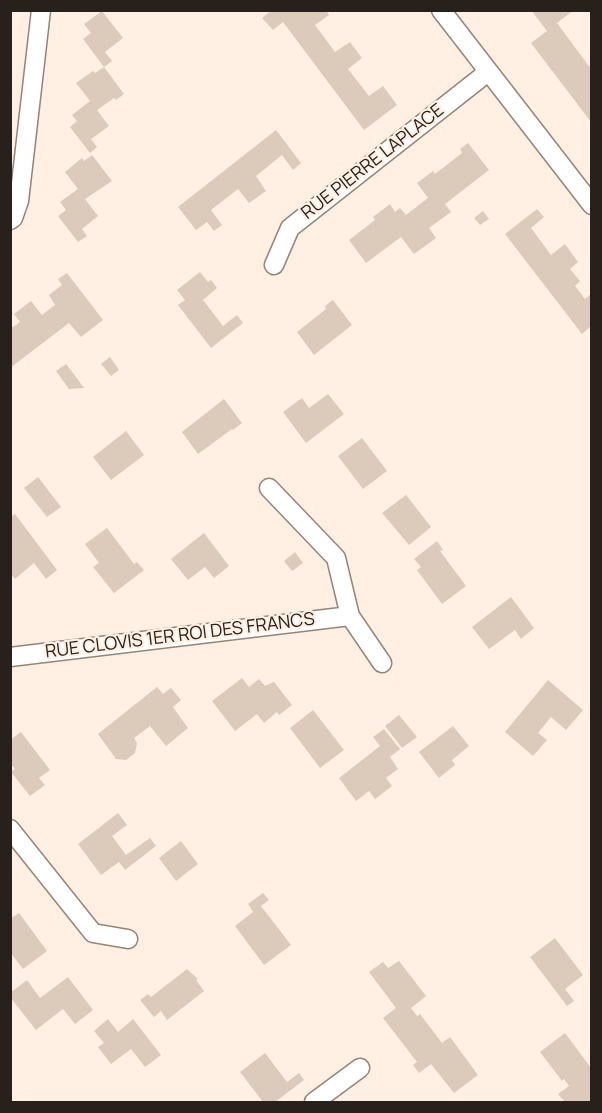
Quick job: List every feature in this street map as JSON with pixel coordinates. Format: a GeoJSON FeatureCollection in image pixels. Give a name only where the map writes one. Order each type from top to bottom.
{"type":"FeatureCollection","features":[{"type":"Feature","properties":{"kind":"street"},"geometry":{"type":"LineString","coordinates":[[10,220],[13,218],[19,201],[41,10]]}},
{"type":"Feature","properties":{"kind":"street"},"geometry":{"type":"LineString","coordinates":[[441,10],[591,205]]}},
{"type":"Feature","properties":{"kind":"street","name":"RUE PIERRE LAPLACE"},"geometry":{"type":"LineString","coordinates":[[274,265],[290,228],[488,72]]}},
{"type":"Feature","properties":{"kind":"street"},"geometry":{"type":"LineString","coordinates":[[269,488],[336,558],[350,616],[382,663]]}},
{"type":"Feature","properties":{"kind":"street","name":"RUE CLOVIS 1ER ROI DES FRANCS"},"geometry":{"type":"LineString","coordinates":[[10,657],[350,616]]}},
{"type":"Feature","properties":{"kind":"street"},"geometry":{"type":"LineString","coordinates":[[10,829],[93,933],[128,939]]}},
{"type":"Feature","properties":{"kind":"street"},"geometry":{"type":"LineString","coordinates":[[314,1102],[360,1068]]}},
{"type":"Feature","properties":{"kind":"building"},"geometry":{"type":"Polygon","coordinates":[[[272,10],[326,10],[329,15],[315,25],[335,52],[350,42],[362,58],[348,69],[369,96],[383,86],[397,105],[364,130],[283,22],[273,30],[262,18],[272,10]]]}},
{"type":"Feature","properties":{"kind":"building"},"geometry":{"type":"Polygon","coordinates":[[[531,10],[574,10],[557,23],[591,69],[591,122],[531,43],[547,31],[531,10]]]}},
{"type":"Feature","properties":{"kind":"building"},"geometry":{"type":"Polygon","coordinates":[[[102,11],[123,38],[105,52],[112,61],[104,67],[83,39],[91,33],[84,24],[102,11]]]}},
{"type":"Feature","properties":{"kind":"building"},"geometry":{"type":"Polygon","coordinates":[[[104,67],[124,94],[97,110],[109,126],[91,139],[97,147],[90,153],[70,127],[77,121],[72,115],[90,101],[76,83],[93,71],[95,73],[104,67]]]}},
{"type":"Feature","properties":{"kind":"building"},"geometry":{"type":"Polygon","coordinates":[[[276,130],[301,163],[293,170],[282,155],[256,176],[266,191],[249,203],[238,189],[211,210],[222,225],[214,231],[207,222],[196,230],[178,207],[276,130]]]}},
{"type":"Feature","properties":{"kind":"building"},"geometry":{"type":"Polygon","coordinates":[[[468,143],[489,170],[445,204],[451,212],[429,228],[436,238],[414,254],[401,237],[366,263],[349,240],[375,220],[373,217],[390,204],[395,212],[400,208],[406,215],[428,198],[417,183],[433,171],[435,174],[462,153],[460,149],[468,143]]]}},
{"type":"Feature","properties":{"kind":"building"},"geometry":{"type":"Polygon","coordinates":[[[92,155],[112,181],[85,199],[98,216],[82,229],[87,236],[78,242],[58,216],[66,210],[60,202],[78,189],[65,172],[82,158],[84,161],[92,155]]]}},
{"type":"Feature","properties":{"kind":"building"},"geometry":{"type":"Polygon","coordinates":[[[537,209],[544,217],[531,228],[551,255],[565,244],[578,262],[570,269],[580,281],[575,286],[585,299],[591,294],[591,326],[582,334],[505,234],[537,209]]]}},
{"type":"Feature","properties":{"kind":"building"},"geometry":{"type":"Polygon","coordinates":[[[483,211],[489,219],[480,225],[474,218],[483,211]]]}},
{"type":"Feature","properties":{"kind":"building"},"geometry":{"type":"Polygon","coordinates":[[[200,272],[217,288],[203,300],[223,326],[237,315],[243,323],[211,348],[178,305],[185,300],[177,290],[200,272]]]}},
{"type":"Feature","properties":{"kind":"building"},"geometry":{"type":"Polygon","coordinates":[[[67,273],[103,320],[81,337],[69,323],[10,368],[10,329],[20,322],[14,314],[31,301],[42,315],[55,305],[49,295],[62,285],[58,279],[67,273]]]}},
{"type":"Feature","properties":{"kind":"building"},"geometry":{"type":"Polygon","coordinates":[[[333,300],[352,325],[314,355],[297,332],[326,309],[325,306],[333,300]]]}},
{"type":"Feature","properties":{"kind":"building"},"geometry":{"type":"Polygon","coordinates":[[[110,357],[119,370],[111,376],[101,364],[110,357]]]}},
{"type":"Feature","properties":{"kind":"building"},"geometry":{"type":"Polygon","coordinates":[[[66,364],[84,388],[69,389],[56,371],[66,364]]]}},
{"type":"Feature","properties":{"kind":"building"},"geometry":{"type":"Polygon","coordinates":[[[328,394],[344,414],[306,443],[283,412],[302,398],[309,408],[328,394]]]}},
{"type":"Feature","properties":{"kind":"building"},"geometry":{"type":"Polygon","coordinates":[[[224,399],[242,423],[198,454],[182,432],[224,399]]]}},
{"type":"Feature","properties":{"kind":"building"},"geometry":{"type":"Polygon","coordinates":[[[126,431],[144,455],[111,480],[93,457],[126,431]]]}},
{"type":"Feature","properties":{"kind":"building"},"geometry":{"type":"Polygon","coordinates":[[[362,438],[387,471],[363,489],[338,456],[362,438]]]}},
{"type":"Feature","properties":{"kind":"building"},"geometry":{"type":"Polygon","coordinates":[[[38,477],[61,507],[47,517],[24,488],[38,477]]]}},
{"type":"Feature","properties":{"kind":"building"},"geometry":{"type":"Polygon","coordinates":[[[406,495],[431,527],[409,545],[382,513],[406,495]]]}},
{"type":"Feature","properties":{"kind":"building"},"geometry":{"type":"Polygon","coordinates":[[[15,514],[57,570],[46,579],[34,563],[15,579],[10,573],[10,541],[12,539],[10,517],[15,514]]]}},
{"type":"Feature","properties":{"kind":"building"},"geometry":{"type":"Polygon","coordinates":[[[107,528],[134,564],[137,562],[144,570],[114,593],[93,567],[99,563],[85,544],[107,528]]]}},
{"type":"Feature","properties":{"kind":"building"},"geometry":{"type":"Polygon","coordinates":[[[204,533],[229,566],[214,578],[205,567],[188,580],[171,559],[204,533]]]}},
{"type":"Feature","properties":{"kind":"building"},"geometry":{"type":"Polygon","coordinates":[[[437,541],[443,550],[440,551],[466,586],[442,604],[417,570],[421,567],[414,559],[437,541]]]}},
{"type":"Feature","properties":{"kind":"building"},"geometry":{"type":"Polygon","coordinates":[[[295,552],[303,563],[292,571],[284,561],[295,552]]]}},
{"type":"Feature","properties":{"kind":"building"},"geometry":{"type":"Polygon","coordinates":[[[511,597],[534,628],[521,639],[515,630],[489,649],[472,627],[511,597]]]}},
{"type":"Feature","properties":{"kind":"building"},"geometry":{"type":"Polygon","coordinates":[[[242,678],[249,687],[259,679],[265,686],[274,682],[292,705],[279,715],[277,712],[264,723],[257,714],[235,731],[212,701],[242,678]]]}},
{"type":"Feature","properties":{"kind":"building"},"geometry":{"type":"Polygon","coordinates":[[[548,680],[583,710],[566,730],[551,717],[538,733],[547,740],[533,756],[505,732],[548,680]]]}},
{"type":"Feature","properties":{"kind":"building"},"geometry":{"type":"Polygon","coordinates":[[[157,687],[163,694],[171,688],[181,700],[173,707],[188,728],[166,746],[150,726],[134,738],[137,743],[135,753],[126,760],[116,759],[98,734],[157,687]]]}},
{"type":"Feature","properties":{"kind":"building"},"geometry":{"type":"Polygon","coordinates":[[[313,710],[344,750],[320,768],[290,728],[313,710]]]}},
{"type":"Feature","properties":{"kind":"building"},"geometry":{"type":"Polygon","coordinates":[[[399,715],[417,737],[402,748],[385,726],[399,715]]]}},
{"type":"Feature","properties":{"kind":"building"},"geometry":{"type":"Polygon","coordinates":[[[453,726],[469,746],[452,760],[455,765],[439,778],[419,752],[453,726]]]}},
{"type":"Feature","properties":{"kind":"building"},"geometry":{"type":"Polygon","coordinates":[[[384,729],[400,749],[390,757],[398,769],[386,778],[392,786],[375,799],[369,791],[356,801],[339,778],[380,746],[373,737],[384,729]]]}},
{"type":"Feature","properties":{"kind":"building"},"geometry":{"type":"Polygon","coordinates":[[[21,732],[50,770],[39,778],[45,785],[30,796],[11,772],[15,769],[10,763],[10,740],[21,732]]]}},
{"type":"Feature","properties":{"kind":"building"},"geometry":{"type":"Polygon","coordinates":[[[118,813],[127,825],[112,836],[126,855],[150,838],[156,846],[125,870],[119,862],[101,875],[78,844],[118,813]]]}},
{"type":"Feature","properties":{"kind":"building"},"geometry":{"type":"Polygon","coordinates":[[[181,841],[198,864],[176,881],[159,858],[181,841]]]}},
{"type":"Feature","properties":{"kind":"building"},"geometry":{"type":"Polygon","coordinates":[[[263,893],[269,900],[261,906],[291,945],[264,965],[235,926],[253,912],[248,904],[263,893]]]}},
{"type":"Feature","properties":{"kind":"building"},"geometry":{"type":"Polygon","coordinates":[[[19,913],[47,951],[23,969],[10,952],[10,919],[19,913]]]}},
{"type":"Feature","properties":{"kind":"building"},"geometry":{"type":"Polygon","coordinates":[[[555,938],[583,975],[565,989],[574,1001],[567,1006],[530,957],[555,938]]]}},
{"type":"Feature","properties":{"kind":"building"},"geometry":{"type":"Polygon","coordinates":[[[399,961],[426,996],[411,1008],[417,1016],[420,1014],[442,1043],[450,1037],[478,1075],[454,1093],[431,1064],[419,1073],[413,1065],[417,1062],[383,1018],[396,1008],[369,972],[383,962],[388,968],[399,961]]]}},
{"type":"Feature","properties":{"kind":"building"},"geometry":{"type":"Polygon","coordinates":[[[187,969],[198,979],[196,980],[204,991],[167,1020],[161,1011],[154,1017],[140,1000],[148,994],[151,997],[187,969]]]}},
{"type":"Feature","properties":{"kind":"building"},"geometry":{"type":"Polygon","coordinates":[[[68,977],[93,1010],[75,1024],[63,1009],[36,1030],[10,997],[10,993],[27,980],[40,998],[68,977]]]}},
{"type":"Feature","properties":{"kind":"building"},"geometry":{"type":"Polygon","coordinates":[[[108,1019],[118,1032],[133,1019],[161,1055],[145,1067],[131,1049],[111,1064],[98,1047],[104,1043],[94,1031],[108,1019]]]}},
{"type":"Feature","properties":{"kind":"building"},"geometry":{"type":"Polygon","coordinates":[[[565,1033],[591,1068],[591,1102],[565,1102],[558,1094],[569,1086],[564,1079],[562,1081],[540,1052],[565,1033]]]}},
{"type":"Feature","properties":{"kind":"building"},"geometry":{"type":"Polygon","coordinates":[[[265,1053],[287,1082],[299,1073],[304,1080],[275,1102],[263,1102],[240,1072],[265,1053]]]}}]}
